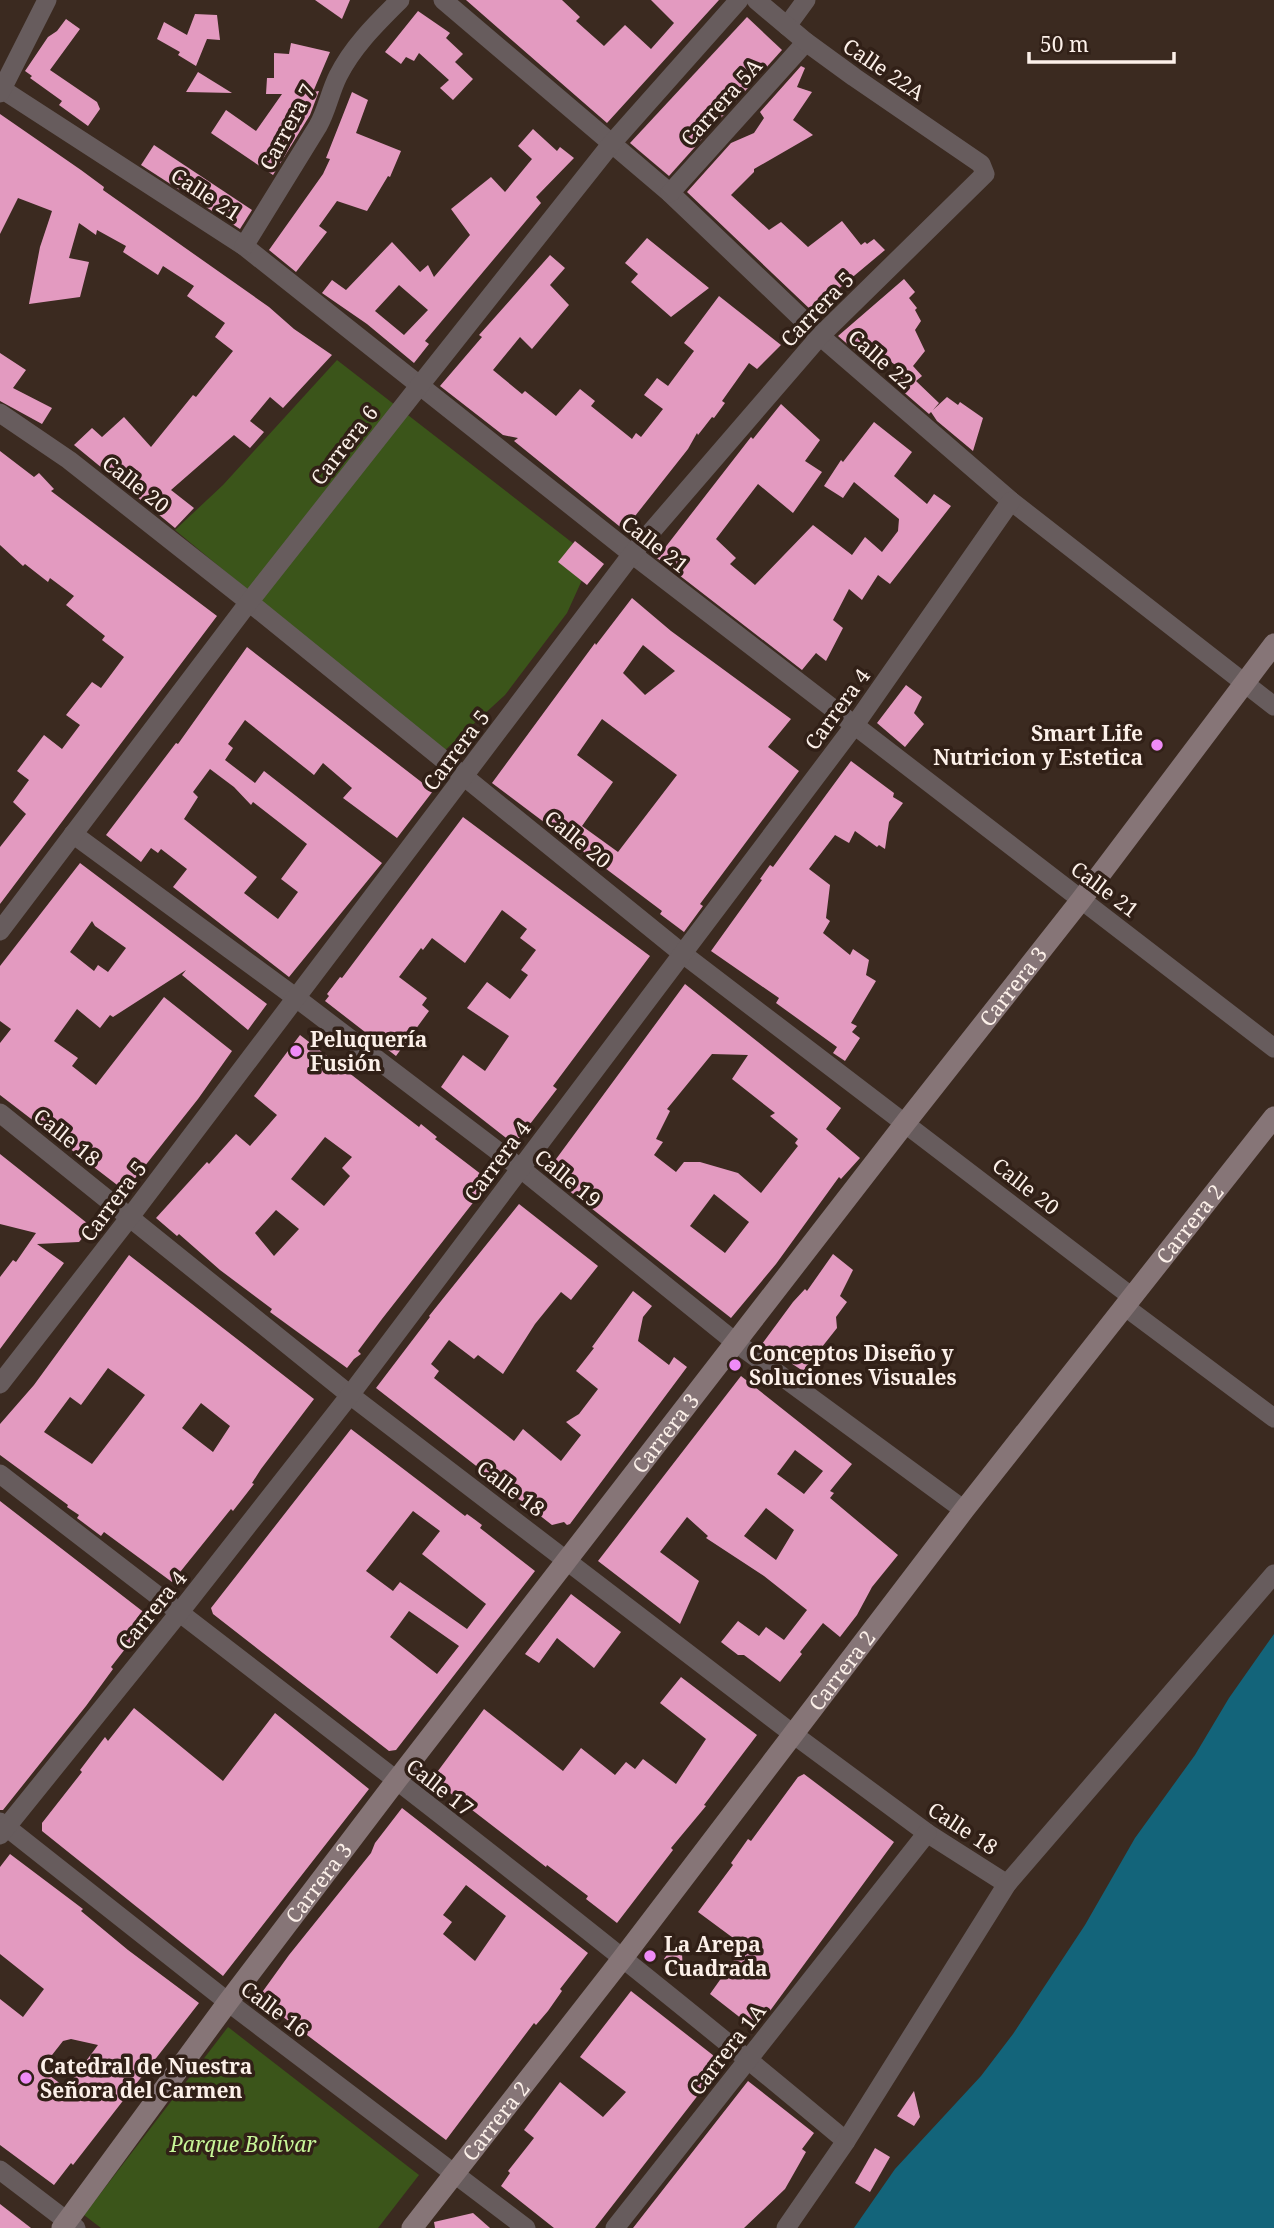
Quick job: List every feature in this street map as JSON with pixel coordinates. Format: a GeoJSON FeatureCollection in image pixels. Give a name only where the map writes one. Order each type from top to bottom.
{"type":"FeatureCollection","features":[{"type":"Feature","properties":{"kind":"main road","name":"Carrera 3"},"geometry":{"type":"LineString","coordinates":[[68,2226],[228,2002],[396,1781],[1081,900],[1274,644]]}},
{"type":"Feature","properties":{"kind":"main road","name":"Carrera 2"},"geometry":{"type":"LineString","coordinates":[[412,2228],[622,1959],[964,1510],[1274,1117]]}},
{"type":"Feature","properties":{"kind":"street"},"geometry":{"type":"LineString","coordinates":[[1,90],[47,0]]}},
{"type":"Feature","properties":{"kind":"street","name":"Carrera 7"},"geometry":{"type":"LineString","coordinates":[[244,246],[327,110],[337,78],[348,59],[365,36],[400,0]]}},
{"type":"Feature","properties":{"kind":"street","name":"Calle 22"},"geometry":{"type":"LineString","coordinates":[[443,0],[670,193],[820,336],[1011,501],[1274,706]]}},
{"type":"Feature","properties":{"kind":"street","name":"Carrera 6"},"geometry":{"type":"LineString","coordinates":[[0,932],[249,602],[420,385],[612,143],[738,0]]}},
{"type":"Feature","properties":{"kind":"street","name":"Calle 22A"},"geometry":{"type":"LineString","coordinates":[[756,0],[806,42],[978,161],[985,169],[985,174]]}},
{"type":"Feature","properties":{"kind":"street"},"geometry":{"type":"LineString","coordinates":[[788,26],[806,0]]}},
{"type":"Feature","properties":{"kind":"street","name":"Carrera 5A"},"geometry":{"type":"LineString","coordinates":[[670,193],[806,42]]}},
{"type":"Feature","properties":{"kind":"street","name":"Calle 21"},"geometry":{"type":"LineString","coordinates":[[1,90],[244,246],[632,554],[1274,1048]]}},
{"type":"Feature","properties":{"kind":"street","name":"Carrera 5"},"geometry":{"type":"LineString","coordinates":[[0,1384],[130,1217],[632,554],[820,336],[985,174]]}},
{"type":"Feature","properties":{"kind":"street","name":"Calle 20"},"geometry":{"type":"LineString","coordinates":[[0,413],[69,460],[249,602],[683,954],[906,1122],[1274,1418]]}},
{"type":"Feature","properties":{"kind":"street","name":"Carrera 4"},"geometry":{"type":"LineString","coordinates":[[2,1828],[179,1613],[349,1395],[854,726],[1011,501]]}},
{"type":"Feature","properties":{"kind":"street","name":"Calle 19"},"geometry":{"type":"LineString","coordinates":[[74,834],[520,1168],[735,1342],[964,1510]]}},
{"type":"Feature","properties":{"kind":"street","name":"Calle 18"},"geometry":{"type":"LineString","coordinates":[[0,1112],[349,1395],[793,1734],[928,1833],[1007,1884]]}},
{"type":"Feature","properties":{"kind":"street","name":"Calle 17"},"geometry":{"type":"LineString","coordinates":[[0,1474],[749,2059],[846,2141]]}},
{"type":"Feature","properties":{"kind":"street"},"geometry":{"type":"LineString","coordinates":[[786,2228],[846,2141],[1007,1884],[1274,1574]]}},
{"type":"Feature","properties":{"kind":"street","name":"Calle 16"},"geometry":{"type":"LineString","coordinates":[[2,1828],[526,2228]]}},
{"type":"Feature","properties":{"kind":"street","name":"Carrera 1A"},"geometry":{"type":"LineString","coordinates":[[615,2228],[928,1833]]}},
{"type":"Feature","properties":{"kind":"street"},"geometry":{"type":"LineString","coordinates":[[0,2171],[68,2226]]}},
{"type":"Feature","properties":{"kind":"green space"},"geometry":{"type":"Polygon","coordinates":[[[337,360],[592,558],[567,613],[505,695],[443,752],[175,530],[223,485],[337,360]]]}},
{"type":"Feature","properties":{"kind":"green space","name":"Parque Bolívar"},"geometry":{"type":"Polygon","coordinates":[[[228,2027],[419,2175],[378,2228],[101,2228],[84,2215],[228,2027]]]}},
{"type":"Feature","properties":{"kind":"water"},"geometry":{"type":"Polygon","coordinates":[[[1274,1634],[1274,2228],[854,2228],[895,2169],[981,2076],[1013,2034],[1085,1925],[1135,1838],[1195,1755],[1229,1698],[1274,1634]]]}},
{"type":"Feature","properties":{"kind":"building"},"geometry":{"type":"Polygon","coordinates":[[[315,0],[350,0],[342,19],[315,0]]]}},
{"type":"Feature","properties":{"kind":"building"},"geometry":{"type":"Polygon","coordinates":[[[466,0],[562,0],[580,17],[576,21],[604,46],[625,25],[651,49],[674,23],[651,0],[719,0],[607,123],[466,0]]]}},
{"type":"Feature","properties":{"kind":"building"},"geometry":{"type":"Polygon","coordinates":[[[418,11],[450,33],[446,38],[463,54],[455,62],[473,79],[453,100],[440,88],[449,80],[419,53],[414,61],[406,57],[401,64],[385,52],[418,11]]]}},
{"type":"Feature","properties":{"kind":"building"},"geometry":{"type":"Polygon","coordinates":[[[195,14],[217,15],[220,40],[207,39],[196,66],[178,55],[180,52],[157,39],[164,22],[187,35],[195,14]]]}},
{"type":"Feature","properties":{"kind":"building"},"geometry":{"type":"Polygon","coordinates":[[[747,17],[782,50],[669,176],[630,143],[747,17]]]}},
{"type":"Feature","properties":{"kind":"building"},"geometry":{"type":"Polygon","coordinates":[[[66,19],[80,29],[50,70],[97,102],[100,109],[88,126],[59,105],[62,101],[30,78],[32,76],[25,71],[48,37],[57,31],[66,19]]]}},
{"type":"Feature","properties":{"kind":"building"},"geometry":{"type":"Polygon","coordinates":[[[291,43],[330,52],[313,92],[319,91],[310,115],[273,175],[211,133],[226,110],[256,131],[282,94],[266,94],[267,78],[274,78],[274,53],[289,54],[291,43]]]}},
{"type":"Feature","properties":{"kind":"building"},"geometry":{"type":"Polygon","coordinates":[[[801,66],[805,68],[797,87],[812,92],[793,120],[813,135],[754,169],[731,195],[769,230],[781,222],[808,247],[842,221],[861,245],[874,239],[885,250],[812,311],[687,192],[731,143],[754,133],[764,118],[760,112],[801,66]]]}},
{"type":"Feature","properties":{"kind":"building"},"geometry":{"type":"Polygon","coordinates":[[[198,72],[232,93],[186,92],[198,72]]]}},
{"type":"Feature","properties":{"kind":"building"},"geometry":{"type":"Polygon","coordinates":[[[352,92],[368,100],[356,133],[401,151],[390,177],[388,176],[367,211],[337,201],[319,226],[327,232],[296,272],[269,250],[323,174],[330,159],[326,158],[352,92]]]}},
{"type":"Feature","properties":{"kind":"building"},"geometry":{"type":"Polygon","coordinates":[[[0,114],[81,170],[104,187],[103,190],[269,307],[294,329],[332,355],[283,408],[270,397],[250,421],[264,432],[250,448],[234,435],[171,490],[194,508],[175,528],[74,445],[92,428],[102,437],[124,417],[151,447],[233,351],[215,337],[225,323],[187,296],[194,286],[163,266],[158,275],[123,252],[126,246],[97,230],[96,235],[79,223],[69,258],[89,262],[80,297],[29,304],[40,247],[52,211],[18,198],[0,234],[0,114]]]}},
{"type":"Feature","properties":{"kind":"building"},"geometry":{"type":"Polygon","coordinates":[[[533,129],[557,151],[560,147],[574,158],[536,197],[541,203],[425,341],[429,344],[414,363],[367,324],[322,293],[332,280],[346,290],[392,242],[420,272],[428,265],[434,277],[470,235],[451,209],[491,177],[505,192],[532,159],[518,146],[533,129]],[[399,285],[375,311],[404,335],[428,310],[399,285]]]}},
{"type":"Feature","properties":{"kind":"building"},"geometry":{"type":"Polygon","coordinates":[[[154,145],[252,210],[240,229],[141,165],[154,145]]]}},
{"type":"Feature","properties":{"kind":"building"},"geometry":{"type":"Polygon","coordinates":[[[647,238],[709,288],[671,317],[631,282],[638,274],[625,263],[647,238]]]}},
{"type":"Feature","properties":{"kind":"building"},"geometry":{"type":"Polygon","coordinates":[[[550,255],[565,268],[550,285],[569,305],[532,349],[520,337],[493,370],[522,394],[525,391],[556,416],[580,389],[595,401],[591,406],[632,439],[636,433],[641,437],[663,409],[644,395],[657,378],[668,386],[694,351],[684,343],[719,296],[781,345],[757,369],[749,363],[722,401],[725,403],[714,418],[712,417],[698,435],[697,433],[688,449],[624,530],[514,441],[518,438],[503,435],[440,386],[482,337],[479,335],[550,255]]]}},
{"type":"Feature","properties":{"kind":"building"},"geometry":{"type":"Polygon","coordinates":[[[904,279],[915,292],[909,298],[917,308],[915,310],[921,321],[915,330],[925,351],[913,366],[922,376],[916,381],[939,403],[933,410],[947,397],[958,405],[960,402],[983,418],[973,451],[937,421],[931,412],[929,414],[892,382],[901,369],[880,354],[872,365],[838,336],[904,279]]]}},
{"type":"Feature","properties":{"kind":"building"},"geometry":{"type":"Polygon","coordinates":[[[0,353],[26,370],[13,388],[52,408],[42,424],[0,401],[0,353]]]}},
{"type":"Feature","properties":{"kind":"building"},"geometry":{"type":"Polygon","coordinates":[[[781,404],[820,440],[805,461],[822,472],[793,513],[758,484],[716,539],[736,558],[730,564],[755,585],[813,525],[852,555],[865,537],[882,552],[898,531],[899,519],[854,482],[843,498],[824,486],[841,460],[843,462],[874,422],[912,452],[894,476],[927,504],[934,494],[951,506],[890,584],[878,575],[862,600],[849,589],[833,620],[843,628],[826,661],[816,653],[802,670],[657,558],[751,437],[753,439],[781,404]]]}},
{"type":"Feature","properties":{"kind":"building"},"geometry":{"type":"Polygon","coordinates":[[[0,451],[34,477],[39,473],[54,489],[51,491],[217,616],[0,904],[0,847],[26,814],[13,802],[29,780],[17,771],[44,735],[62,749],[80,725],[66,715],[92,682],[101,688],[124,657],[102,640],[105,636],[66,605],[74,596],[50,578],[48,582],[25,564],[23,566],[0,545],[0,451]]]}},
{"type":"Feature","properties":{"kind":"building"},"geometry":{"type":"Polygon","coordinates":[[[575,541],[604,564],[587,585],[558,562],[575,541]]]}},
{"type":"Feature","properties":{"kind":"building"},"geometry":{"type":"Polygon","coordinates":[[[632,598],[671,631],[791,719],[768,747],[799,771],[700,904],[703,906],[684,932],[660,914],[662,911],[492,783],[595,643],[596,645],[632,598]],[[643,645],[623,673],[645,695],[675,671],[643,645]],[[602,719],[577,755],[613,782],[582,826],[618,852],[677,775],[602,719]]]}},
{"type":"Feature","properties":{"kind":"building"},"geometry":{"type":"Polygon","coordinates":[[[247,647],[433,791],[397,838],[343,798],[352,788],[323,763],[314,775],[245,720],[228,744],[233,748],[225,760],[255,783],[264,771],[382,863],[289,977],[173,887],[187,869],[161,849],[158,853],[151,848],[141,862],[106,835],[176,743],[178,744],[247,647]],[[210,769],[193,792],[198,797],[184,819],[257,877],[244,893],[278,919],[298,892],[281,879],[307,844],[253,802],[251,805],[234,787],[210,769]]]}},
{"type":"Feature","properties":{"kind":"building"},"geometry":{"type":"Polygon","coordinates":[[[906,685],[922,697],[914,713],[924,724],[905,747],[877,723],[906,685]]]}},
{"type":"Feature","properties":{"kind":"building"},"geometry":{"type":"Polygon","coordinates":[[[851,761],[894,793],[893,797],[903,803],[889,822],[885,849],[879,845],[877,847],[855,831],[849,843],[835,835],[809,869],[830,885],[826,918],[830,921],[823,933],[850,955],[853,949],[869,960],[866,975],[876,981],[851,1023],[857,1026],[852,1032],[860,1038],[845,1061],[833,1053],[837,1047],[776,1003],[779,998],[711,951],[770,865],[773,867],[851,761]]]}},
{"type":"Feature","properties":{"kind":"building"},"geometry":{"type":"Polygon","coordinates":[[[463,817],[650,956],[553,1086],[557,1089],[517,1141],[510,1141],[441,1087],[463,1055],[485,1071],[509,1036],[467,1008],[487,982],[510,999],[528,975],[521,970],[536,950],[520,938],[527,929],[502,910],[465,963],[432,938],[399,977],[427,998],[422,1005],[429,1011],[396,1056],[325,1001],[329,996],[327,994],[340,977],[342,978],[463,817]]]}},
{"type":"Feature","properties":{"kind":"building"},"geometry":{"type":"Polygon","coordinates":[[[80,863],[267,1004],[248,1030],[182,975],[186,970],[113,1017],[110,1015],[100,1028],[77,1009],[54,1041],[78,1058],[72,1066],[96,1085],[164,997],[232,1051],[198,1099],[125,1191],[0,1095],[0,1043],[11,1029],[0,1021],[0,966],[80,863]],[[92,921],[70,952],[94,971],[98,965],[108,972],[126,948],[92,921]]]}},
{"type":"Feature","properties":{"kind":"building"},"geometry":{"type":"Polygon","coordinates":[[[685,984],[841,1108],[826,1129],[860,1158],[841,1179],[839,1177],[776,1264],[731,1318],[549,1175],[548,1170],[685,984]],[[712,1054],[667,1109],[670,1111],[656,1139],[663,1142],[654,1155],[676,1172],[684,1162],[700,1162],[738,1173],[761,1193],[798,1146],[795,1143],[798,1139],[770,1116],[775,1113],[732,1079],[748,1055],[712,1054]],[[714,1194],[690,1226],[725,1253],[749,1222],[714,1194]]]}},
{"type":"Feature","properties":{"kind":"building"},"geometry":{"type":"Polygon","coordinates":[[[300,1035],[419,1127],[421,1124],[437,1137],[435,1139],[490,1181],[358,1351],[361,1354],[347,1368],[270,1312],[272,1309],[156,1218],[236,1134],[250,1146],[277,1115],[254,1096],[300,1035]],[[325,1137],[291,1179],[324,1206],[350,1176],[342,1168],[352,1157],[325,1137]],[[276,1210],[255,1233],[274,1256],[299,1229],[276,1210]]]}},
{"type":"Feature","properties":{"kind":"building"},"geometry":{"type":"Polygon","coordinates":[[[0,1154],[92,1227],[79,1242],[37,1244],[64,1263],[0,1349],[0,1277],[13,1260],[16,1262],[36,1233],[0,1224],[0,1154]]]}},
{"type":"Feature","properties":{"kind":"building"},"geometry":{"type":"Polygon","coordinates":[[[519,1204],[598,1266],[571,1300],[561,1292],[535,1324],[503,1374],[478,1355],[474,1359],[449,1340],[431,1364],[439,1371],[434,1378],[514,1441],[523,1429],[561,1461],[581,1435],[566,1422],[579,1414],[598,1389],[576,1371],[633,1291],[652,1306],[643,1317],[638,1341],[669,1365],[674,1357],[687,1367],[567,1525],[564,1522],[552,1525],[376,1388],[429,1316],[519,1204]]]}},
{"type":"Feature","properties":{"kind":"building"},"geometry":{"type":"Polygon","coordinates":[[[833,1254],[853,1270],[840,1296],[847,1302],[836,1317],[837,1328],[803,1371],[762,1344],[793,1302],[805,1289],[807,1291],[833,1254]]]}},
{"type":"Feature","properties":{"kind":"building"},"geometry":{"type":"Polygon","coordinates":[[[129,1255],[314,1399],[261,1469],[252,1483],[254,1484],[172,1582],[104,1532],[101,1536],[77,1518],[79,1515],[67,1507],[68,1505],[0,1455],[0,1424],[34,1385],[129,1255]],[[108,1368],[81,1405],[70,1397],[44,1432],[92,1464],[145,1395],[108,1368]],[[201,1403],[182,1428],[213,1452],[230,1426],[201,1403]]]}},
{"type":"Feature","properties":{"kind":"building"},"geometry":{"type":"Polygon","coordinates":[[[741,1376],[852,1464],[830,1491],[834,1493],[830,1498],[898,1555],[872,1587],[857,1615],[840,1637],[823,1623],[780,1682],[744,1655],[738,1655],[721,1642],[738,1621],[759,1636],[766,1627],[784,1640],[807,1610],[764,1576],[706,1538],[708,1536],[687,1517],[660,1552],[699,1581],[680,1624],[598,1561],[741,1376]],[[795,1450],[777,1474],[804,1494],[823,1471],[795,1450]],[[766,1508],[744,1536],[776,1560],[794,1530],[766,1508]]]}},
{"type":"Feature","properties":{"kind":"building"},"geometry":{"type":"Polygon","coordinates":[[[351,1429],[465,1516],[467,1514],[482,1525],[480,1528],[535,1571],[396,1750],[389,1751],[213,1614],[211,1608],[351,1429]],[[413,1511],[366,1571],[393,1591],[400,1582],[467,1629],[486,1604],[422,1554],[440,1531],[413,1511]],[[409,1611],[390,1637],[437,1674],[459,1646],[409,1611]]]}},
{"type":"Feature","properties":{"kind":"building"},"geometry":{"type":"Polygon","coordinates":[[[0,1501],[150,1617],[111,1667],[113,1669],[86,1706],[3,1810],[0,1810],[0,1501]]]}},
{"type":"Feature","properties":{"kind":"building"},"geometry":{"type":"Polygon","coordinates":[[[571,1594],[621,1632],[594,1668],[557,1638],[539,1663],[525,1654],[571,1594]]]}},
{"type":"Feature","properties":{"kind":"building"},"geometry":{"type":"Polygon","coordinates":[[[681,1677],[757,1735],[617,1923],[586,1899],[588,1896],[432,1779],[484,1709],[563,1771],[581,1748],[615,1775],[626,1762],[635,1769],[643,1759],[676,1784],[706,1739],[660,1703],[681,1677]]]}},
{"type":"Feature","properties":{"kind":"building"},"geometry":{"type":"Polygon","coordinates":[[[134,1708],[223,1781],[275,1713],[369,1789],[223,1976],[42,1831],[42,1823],[82,1772],[80,1770],[105,1737],[108,1741],[134,1708]]]}},
{"type":"Feature","properties":{"kind":"building"},"geometry":{"type":"Polygon","coordinates":[[[804,1774],[894,1842],[756,2030],[710,1994],[744,1946],[698,1912],[733,1865],[731,1863],[748,1839],[751,1841],[798,1777],[804,1774]]]}},
{"type":"Feature","properties":{"kind":"building"},"geometry":{"type":"Polygon","coordinates":[[[402,1808],[588,1953],[560,1989],[562,1991],[548,2011],[536,2025],[534,2023],[446,2140],[258,1998],[371,1853],[375,1843],[402,1808]],[[466,1885],[443,1915],[452,1922],[443,1934],[475,1961],[506,1916],[466,1885]]]}},
{"type":"Feature","properties":{"kind":"building"},"geometry":{"type":"Polygon","coordinates":[[[10,1854],[83,1909],[81,1911],[128,1950],[199,2003],[73,2165],[71,2163],[54,2185],[0,2145],[0,1999],[23,2017],[44,1989],[0,1954],[0,1867],[10,1854]],[[71,2039],[63,2041],[41,2069],[66,2088],[98,2045],[71,2039]]]}},
{"type":"Feature","properties":{"kind":"building"},"geometry":{"type":"Polygon","coordinates":[[[674,1945],[682,1953],[683,1974],[664,1959],[674,1945]]]}},
{"type":"Feature","properties":{"kind":"building"},"geometry":{"type":"Polygon","coordinates":[[[631,1991],[723,2063],[595,2228],[554,2228],[501,2186],[510,2173],[508,2171],[534,2138],[524,2130],[560,2082],[603,2117],[626,2092],[580,2057],[631,1991]]]}},
{"type":"Feature","properties":{"kind":"building"},"geometry":{"type":"Polygon","coordinates":[[[748,2081],[814,2133],[802,2149],[806,2152],[785,2189],[744,2228],[633,2228],[748,2081]]]}},
{"type":"Feature","properties":{"kind":"building"},"geometry":{"type":"Polygon","coordinates":[[[914,2091],[920,2117],[914,2126],[897,2116],[914,2091]]]}},
{"type":"Feature","properties":{"kind":"building"},"geometry":{"type":"Polygon","coordinates":[[[875,2148],[890,2157],[870,2192],[855,2183],[875,2148]]]}},
{"type":"Feature","properties":{"kind":"building"},"geometry":{"type":"Polygon","coordinates":[[[0,2204],[31,2228],[0,2228],[0,2204]]]}},
{"type":"Feature","properties":{"kind":"building"},"geometry":{"type":"Polygon","coordinates":[[[473,2213],[490,2228],[435,2228],[434,2222],[473,2213]]]}},
{"type":"Feature","properties":{"kind":"place","name":"Smart Life Nutricion y Estetica"},"geometry":{"type":"Point","coordinates":[1157,745]}},
{"type":"Feature","properties":{"kind":"place","name":"Peluquería Fusión"},"geometry":{"type":"Point","coordinates":[296,1051]}},
{"type":"Feature","properties":{"kind":"place","name":"Conceptos Diseño y Soluciones Visuales"},"geometry":{"type":"Point","coordinates":[735,1365]}},
{"type":"Feature","properties":{"kind":"place","name":"La Arepa Cuadrada"},"geometry":{"type":"Point","coordinates":[650,1956]}},
{"type":"Feature","properties":{"kind":"place","name":"Catedral de Nuestra Señora del Carmen"},"geometry":{"type":"Point","coordinates":[26,2078]}}]}
